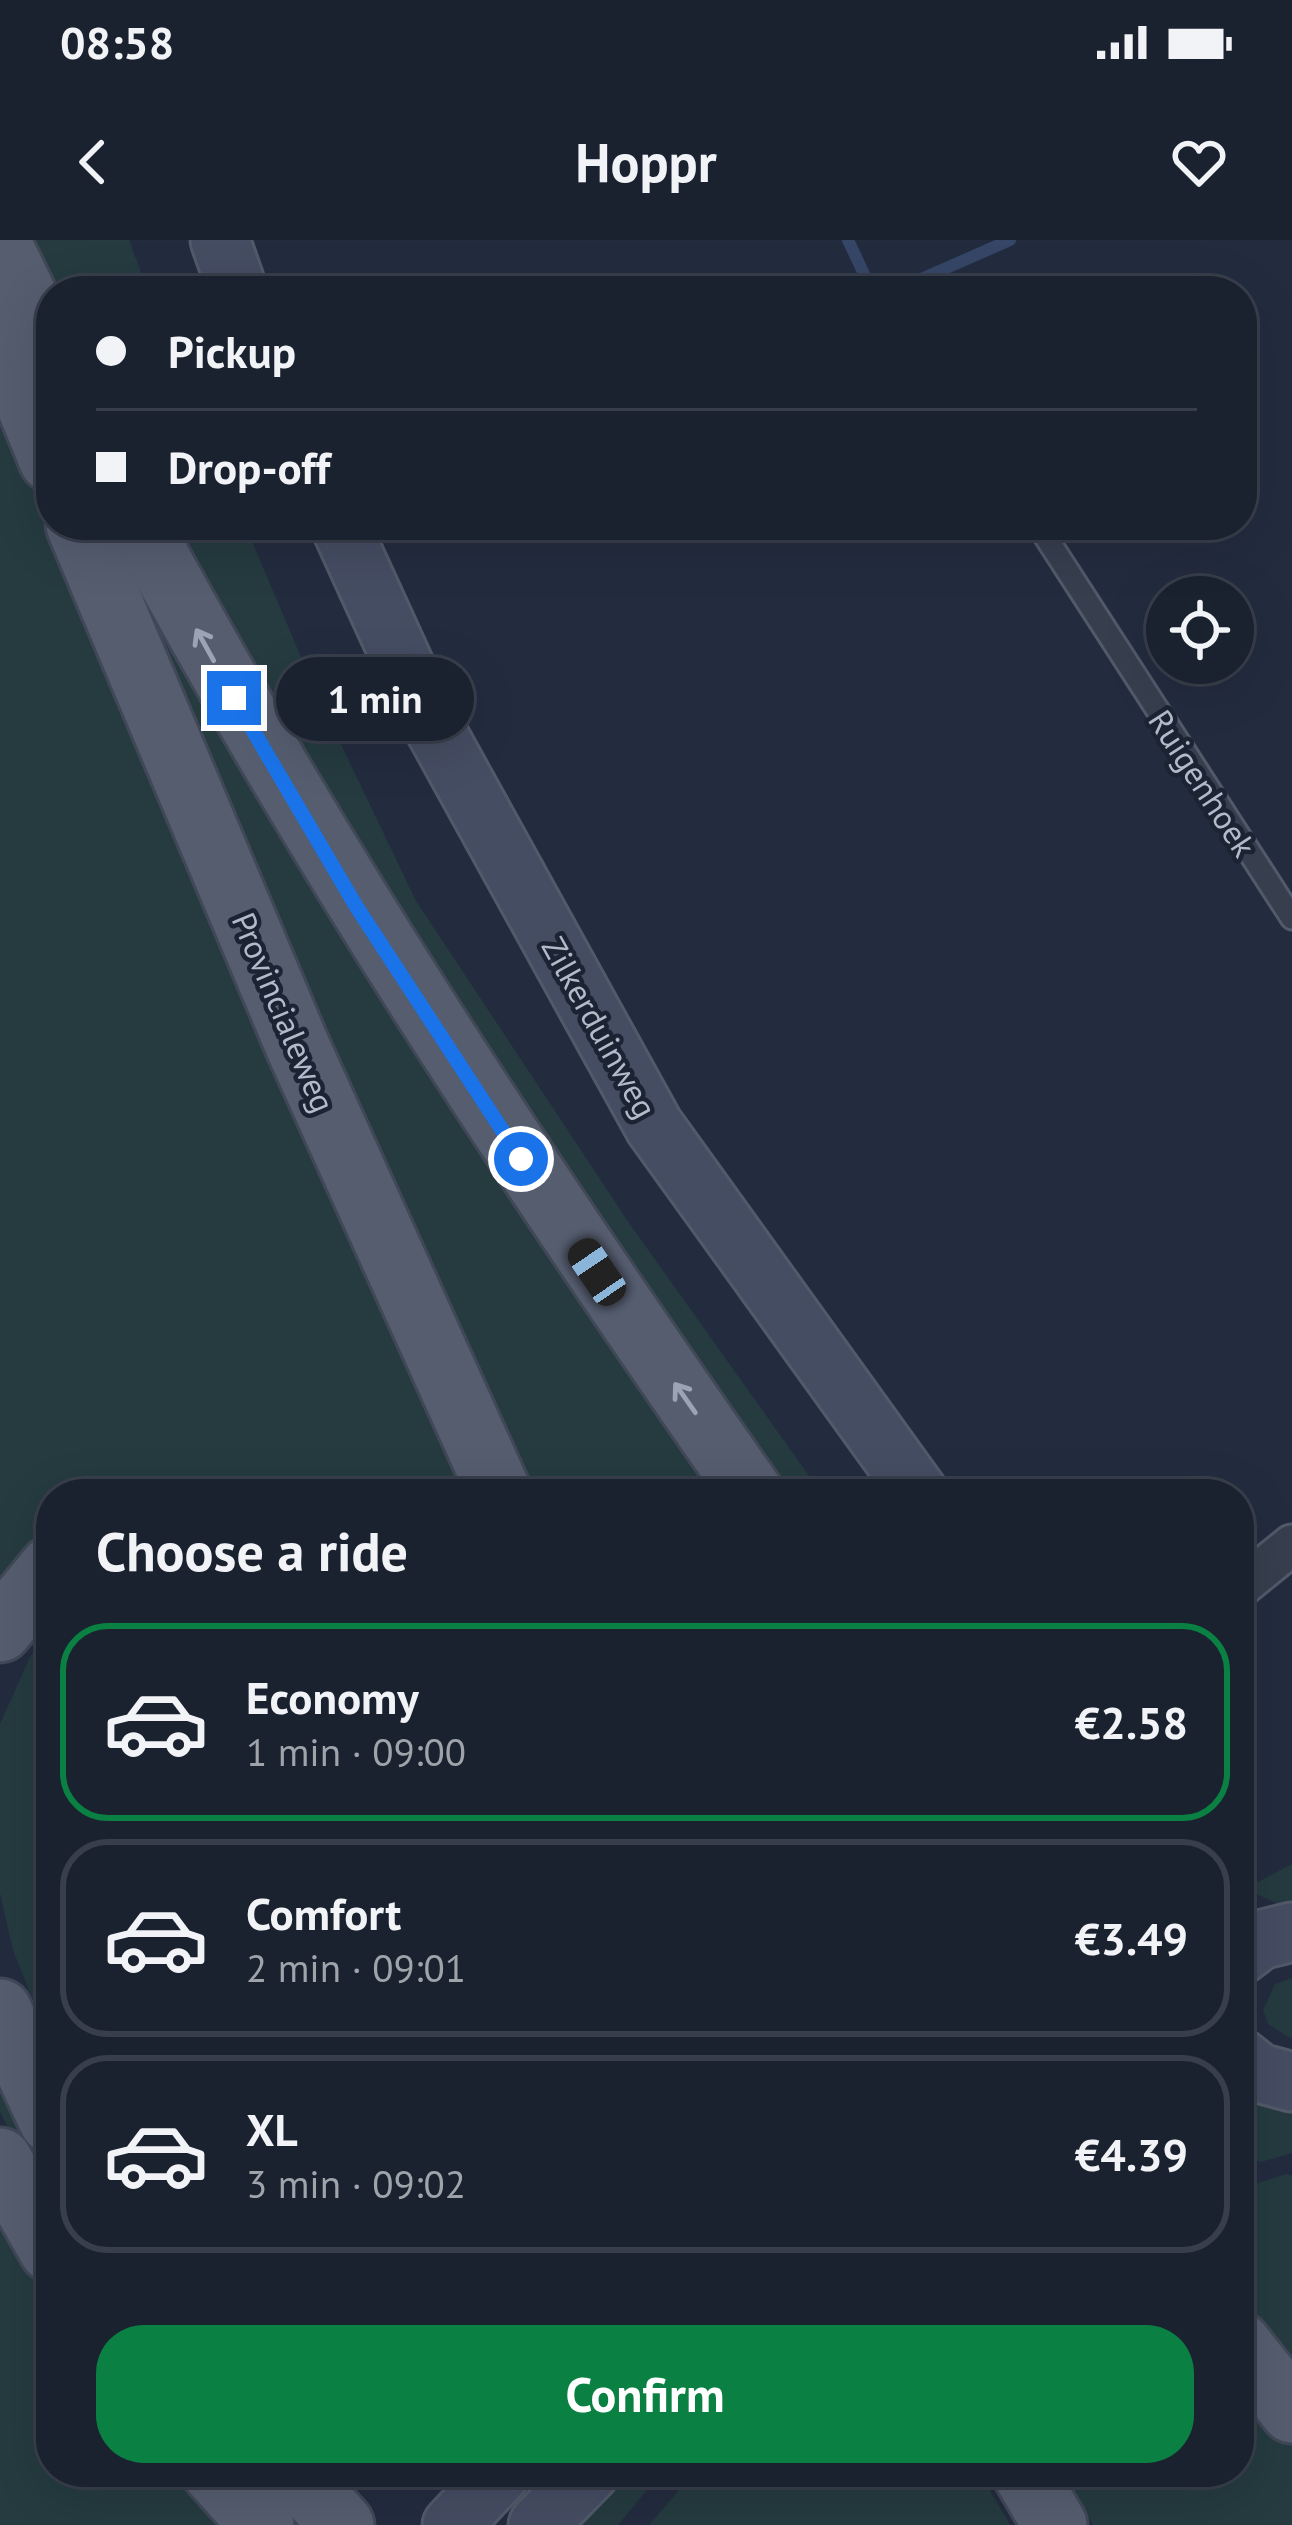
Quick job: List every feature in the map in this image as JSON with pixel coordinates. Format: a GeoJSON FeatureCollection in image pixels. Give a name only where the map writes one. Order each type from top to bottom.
{"type":"FeatureCollection","features":[{"type":"Feature","properties":{"kind":"main road"},"geometry":{"type":"LineString","coordinates":[[0,245],[36,318]]}},
{"type":"Feature","properties":{"kind":"main road"},"geometry":{"type":"LineString","coordinates":[[0,334],[36,423]]}},
{"type":"Feature","properties":{"kind":"main road","name":"Provincialeweg"},"geometry":{"type":"LineString","coordinates":[[84,540],[297,1045],[493,1479]]}},
{"type":"Feature","properties":{"kind":"main road"},"geometry":{"type":"LineString","coordinates":[[149,540],[356,906],[445,1046],[742,1479]]}},
{"type":"Feature","properties":{"kind":"main road"},"geometry":{"type":"LineString","coordinates":[[0,1630],[36,1586]]}},
{"type":"Feature","properties":{"kind":"main road"},"geometry":{"type":"LineString","coordinates":[[0,2011],[36,2089]]}},
{"type":"Feature","properties":{"kind":"main road"},"geometry":{"type":"LineString","coordinates":[[0,2160],[36,2224]]}},
{"type":"Feature","properties":{"kind":"main road"},"geometry":{"type":"LineString","coordinates":[[1254,2363],[1292,2410]]}},
{"type":"Feature","properties":{"kind":"main road"},"geometry":{"type":"LineString","coordinates":[[228,2487],[262,2525]]}},
{"type":"Feature","properties":{"kind":"main road"},"geometry":{"type":"LineString","coordinates":[[308,2487],[342,2525]]}},
{"type":"Feature","properties":{"kind":"main road"},"geometry":{"type":"LineString","coordinates":[[1033,2487],[1055,2525]]}},
{"type":"Feature","properties":{"kind":"street"},"geometry":{"type":"LineString","coordinates":[[220,240],[233,276]]}},
{"type":"Feature","properties":{"kind":"street","name":"Zilkerduinweg"},"geometry":{"type":"LineString","coordinates":[[347,540],[424,711],[654,1126],[908,1479]]}},
{"type":"Feature","properties":{"kind":"street"},"geometry":{"type":"LineString","coordinates":[[1254,1576],[1292,1545]]}},
{"type":"Feature","properties":{"kind":"street"},"geometry":{"type":"LineString","coordinates":[[452,2525],[488,2487]]}},
{"type":"Feature","properties":{"kind":"street"},"geometry":{"type":"LineString","coordinates":[[538,2525],[575,2487]]}},
{"type":"Feature","properties":{"kind":"lane","name":"Ruigenhoek"},"geometry":{"type":"LineString","coordinates":[[1047,540],[1292,918]]}},
{"type":"Feature","properties":{"kind":"green space"},"geometry":{"type":"Polygon","coordinates":[[[21,240],[129,240],[142,276],[42,276],[21,240]]]}},
{"type":"Feature","properties":{"kind":"green space"},"geometry":{"type":"Polygon","coordinates":[[[0,408],[36,495],[36,540],[54,540],[173,828],[468,1479],[36,1479],[36,1569],[0,1608],[0,408]]]}},
{"type":"Feature","properties":{"kind":"green space"},"geometry":{"type":"Polygon","coordinates":[[[125,540],[133,540],[728,1479],[528,1479],[365,1124],[128,577],[125,540]]]}},
{"type":"Feature","properties":{"kind":"green space"},"geometry":{"type":"Polygon","coordinates":[[[175,540],[251,540],[315,690],[416,901],[629,1223],[811,1479],[783,1479],[580,1191],[399,913],[175,540]]]}},
{"type":"Feature","properties":{"kind":"green space"},"geometry":{"type":"Polygon","coordinates":[[[36,1650],[36,2008],[13,1950],[0,1893],[0,1724],[36,1650]]]}},
{"type":"Feature","properties":{"kind":"green space"},"geometry":{"type":"Polygon","coordinates":[[[1292,1864],[1292,1910],[1254,1893],[1254,1884],[1292,1864]]]}},
{"type":"Feature","properties":{"kind":"green space"},"geometry":{"type":"Polygon","coordinates":[[[1292,1978],[1290,2038],[1268,2024],[1263,2010],[1275,1984],[1292,1978]]]}},
{"type":"Feature","properties":{"kind":"green space"},"geometry":{"type":"Polygon","coordinates":[[[0,2046],[36,2122],[36,2158],[27,2164],[0,2112],[0,2046]]]}},
{"type":"Feature","properties":{"kind":"green space"},"geometry":{"type":"Polygon","coordinates":[[[1254,2100],[1292,2109],[1292,2153],[1254,2160],[1254,2100]]]}},
{"type":"Feature","properties":{"kind":"green space"},"geometry":{"type":"Polygon","coordinates":[[[1292,2176],[1292,2372],[1254,2327],[1254,2184],[1292,2176]]]}},
{"type":"Feature","properties":{"kind":"green space"},"geometry":{"type":"Polygon","coordinates":[[[0,2214],[36,2270],[36,2487],[191,2487],[220,2525],[0,2525],[0,2214]]]}},
{"type":"Feature","properties":{"kind":"green space"},"geometry":{"type":"Polygon","coordinates":[[[1254,2379],[1292,2426],[1292,2525],[1093,2525],[1073,2487],[1254,2487],[1254,2379]]]}},
{"type":"Feature","properties":{"kind":"green space"},"geometry":{"type":"Polygon","coordinates":[[[595,2487],[650,2487],[618,2525],[559,2525],[595,2487]]]}},
{"type":"Feature","properties":{"kind":"green space"},"geometry":{"type":"Polygon","coordinates":[[[682,2487],[988,2487],[1010,2525],[649,2525],[682,2487]]]}},
{"type":"Feature","properties":{"kind":"waterway"},"geometry":{"type":"LineString","coordinates":[[848,240],[865,276]]}},
{"type":"Feature","properties":{"kind":"waterway"},"geometry":{"type":"LineString","coordinates":[[928,276],[1010,240]]}},
{"type":"Feature","properties":{"kind":"route"},"geometry":{"type":"LineString","coordinates":[[234,698],[356,906],[521,1159]]}}]}
